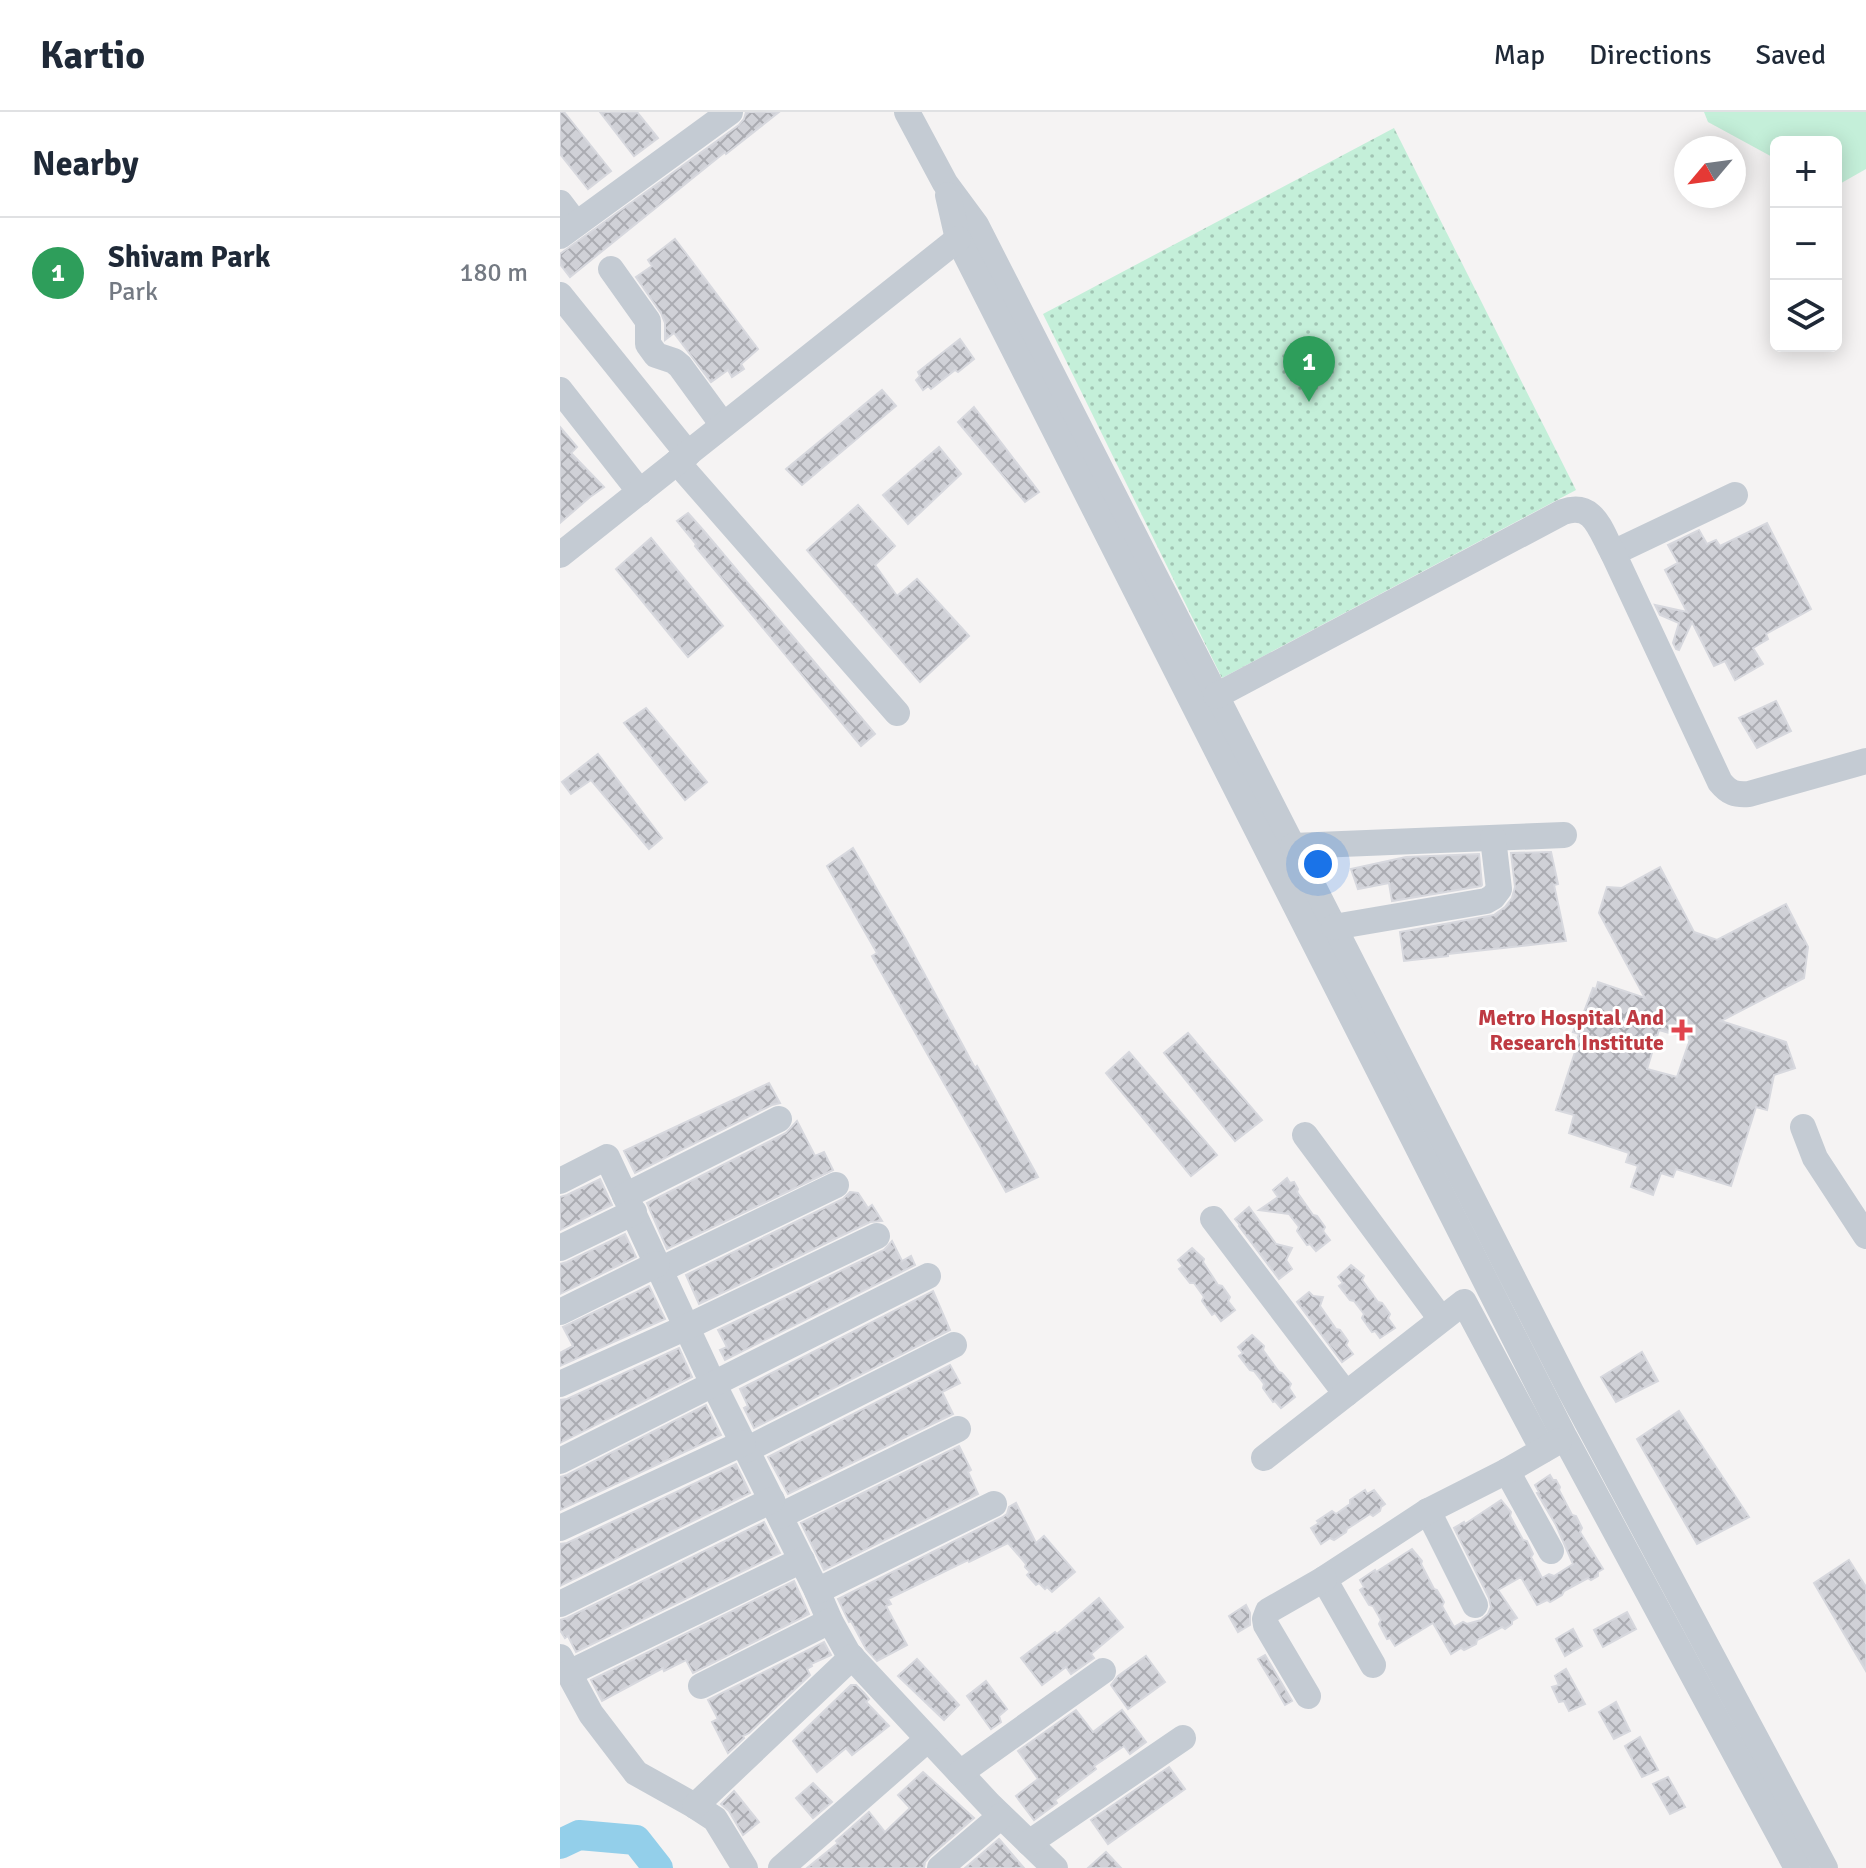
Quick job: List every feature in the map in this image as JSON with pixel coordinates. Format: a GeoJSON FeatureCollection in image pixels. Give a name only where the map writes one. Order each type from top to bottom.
{"type":"FeatureCollection","features":[{"type":"Feature","properties":{"kind":"street"},"geometry":{"type":"LineString","coordinates":[[565,221],[730,112]]}},
{"type":"Feature","properties":{"kind":"street"},"geometry":{"type":"LineString","coordinates":[[907,112],[945,183],[976,225],[1554,1444]]}},
{"type":"Feature","properties":{"kind":"street"},"geometry":{"type":"LineString","coordinates":[[945,183],[958,239],[1129,552],[1216,696],[1583,1414],[1825,1868]]}},
{"type":"Feature","properties":{"kind":"street"},"geometry":{"type":"LineString","coordinates":[[560,555],[958,239]]}},
{"type":"Feature","properties":{"kind":"street"},"geometry":{"type":"LineString","coordinates":[[611,269],[648,321],[648,344],[656,355],[680,366],[723,425]]}},
{"type":"Feature","properties":{"kind":"street"},"geometry":{"type":"LineString","coordinates":[[560,295],[683,458],[897,713]]}},
{"type":"Feature","properties":{"kind":"street"},"geometry":{"type":"LineString","coordinates":[[560,390],[640,492]]}},
{"type":"Feature","properties":{"kind":"street"},"geometry":{"type":"LineString","coordinates":[[1613,553],[1735,495]]}},
{"type":"Feature","properties":{"kind":"street"},"geometry":{"type":"LineString","coordinates":[[1216,696],[1563,512],[1580,508],[1593,517],[1613,553],[1720,782],[1727,791],[1735,795],[1749,794],[1866,761]]}},
{"type":"Feature","properties":{"kind":"street"},"geometry":{"type":"LineString","coordinates":[[1293,846],[1564,835]]}},
{"type":"Feature","properties":{"kind":"street"},"geometry":{"type":"LineString","coordinates":[[1334,927],[1486,901],[1499,889],[1493,838]]}},
{"type":"Feature","properties":{"kind":"street"},"geometry":{"type":"LineString","coordinates":[[560,1248],[779,1119]]}},
{"type":"Feature","properties":{"kind":"street"},"geometry":{"type":"LineString","coordinates":[[1803,1127],[1815,1158],[1866,1236]]}},
{"type":"Feature","properties":{"kind":"street"},"geometry":{"type":"LineString","coordinates":[[1305,1135],[1441,1319]]}},
{"type":"Feature","properties":{"kind":"street"},"geometry":{"type":"LineString","coordinates":[[560,1181],[607,1157],[713,1382],[848,1653],[1001,1816],[1055,1868]]}},
{"type":"Feature","properties":{"kind":"street"},"geometry":{"type":"LineString","coordinates":[[560,1312],[836,1185]]}},
{"type":"Feature","properties":{"kind":"street"},"geometry":{"type":"LineString","coordinates":[[1213,1219],[1346,1394]]}},
{"type":"Feature","properties":{"kind":"street"},"geometry":{"type":"LineString","coordinates":[[560,1384],[877,1236]]}},
{"type":"Feature","properties":{"kind":"street"},"geometry":{"type":"LineString","coordinates":[[560,1461],[928,1276]]}},
{"type":"Feature","properties":{"kind":"street"},"geometry":{"type":"LineString","coordinates":[[1264,1458],[1464,1302],[1554,1444],[1797,1868]]}},
{"type":"Feature","properties":{"kind":"street"},"geometry":{"type":"LineString","coordinates":[[560,1528],[745,1446],[954,1345]]}},
{"type":"Feature","properties":{"kind":"street"},"geometry":{"type":"LineString","coordinates":[[560,1604],[958,1429]]}},
{"type":"Feature","properties":{"kind":"street"},"geometry":{"type":"LineString","coordinates":[[1308,1696],[1266,1625],[1268,1611],[1324,1579],[1428,1511],[1554,1444]]}},
{"type":"Feature","properties":{"kind":"street"},"geometry":{"type":"LineString","coordinates":[[1507,1471],[1551,1551]]}},
{"type":"Feature","properties":{"kind":"street"},"geometry":{"type":"LineString","coordinates":[[817,1591],[994,1504]]}},
{"type":"Feature","properties":{"kind":"street"},"geometry":{"type":"LineString","coordinates":[[1428,1511],[1475,1605]]}},
{"type":"Feature","properties":{"kind":"street"},"geometry":{"type":"LineString","coordinates":[[745,1868],[715,1819],[636,1773],[591,1714],[564,1665],[802,1560]]}},
{"type":"Feature","properties":{"kind":"street"},"geometry":{"type":"LineString","coordinates":[[1324,1579],[1373,1665]]}},
{"type":"Feature","properties":{"kind":"street"},"geometry":{"type":"LineString","coordinates":[[701,1686],[830,1621]]}},
{"type":"Feature","properties":{"kind":"street"},"geometry":{"type":"LineString","coordinates":[[695,1806],[852,1657]]}},
{"type":"Feature","properties":{"kind":"street"},"geometry":{"type":"LineString","coordinates":[[960,1773],[1103,1671]]}},
{"type":"Feature","properties":{"kind":"street"},"geometry":{"type":"LineString","coordinates":[[1029,1843],[1183,1738]]}},
{"type":"Feature","properties":{"kind":"street"},"geometry":{"type":"LineString","coordinates":[[781,1868],[928,1739]]}},
{"type":"Feature","properties":{"kind":"street"},"geometry":{"type":"LineString","coordinates":[[940,1868],[1001,1816]]}},
{"type":"Feature","properties":{"kind":"green space"},"geometry":{"type":"Polygon","coordinates":[[[1704,112],[1866,112],[1866,169],[1842,183],[1842,136],[1770,136],[1770,156],[1746,143],[1746,136],[1734,136],[1708,122],[1704,112]]]}},
{"type":"Feature","properties":{"kind":"green space"},"geometry":{"type":"Polygon","coordinates":[[[1394,128],[1576,490],[1222,678],[1043,314],[1394,128]]]}},
{"type":"Feature","properties":{"kind":"building"},"geometry":{"type":"Polygon","coordinates":[[[560,112],[564,112],[611,171],[588,189],[560,154],[560,112]]]}},
{"type":"Feature","properties":{"kind":"building"},"geometry":{"type":"Polygon","coordinates":[[[600,112],[637,112],[658,138],[634,156],[600,112]]]}},
{"type":"Feature","properties":{"kind":"building"},"geometry":{"type":"Polygon","coordinates":[[[746,112],[779,112],[570,277],[560,264],[560,254],[739,125],[746,112]]]}},
{"type":"Feature","properties":{"kind":"building"},"geometry":{"type":"Polygon","coordinates":[[[675,239],[758,349],[741,364],[744,369],[732,377],[728,370],[711,382],[674,333],[665,340],[665,323],[661,313],[636,277],[652,266],[648,260],[675,239]]]}},
{"type":"Feature","properties":{"kind":"building"},"geometry":{"type":"Polygon","coordinates":[[[960,339],[974,359],[931,389],[928,386],[923,390],[916,380],[920,376],[918,372],[960,339]]]}},
{"type":"Feature","properties":{"kind":"building"},"geometry":{"type":"Polygon","coordinates":[[[882,390],[896,406],[802,485],[786,469],[882,390]]]}},
{"type":"Feature","properties":{"kind":"building"},"geometry":{"type":"Polygon","coordinates":[[[974,407],[1039,492],[1025,502],[958,422],[974,407]]]}},
{"type":"Feature","properties":{"kind":"building"},"geometry":{"type":"Polygon","coordinates":[[[560,427],[577,447],[571,453],[604,487],[560,523],[560,427]]]}},
{"type":"Feature","properties":{"kind":"building"},"geometry":{"type":"Polygon","coordinates":[[[939,447],[961,474],[908,524],[883,495],[939,447]]]}},
{"type":"Feature","properties":{"kind":"building"},"geometry":{"type":"Polygon","coordinates":[[[858,505],[895,546],[875,565],[897,596],[917,579],[969,636],[920,682],[807,550],[858,505]]]}},
{"type":"Feature","properties":{"kind":"building"},"geometry":{"type":"Polygon","coordinates":[[[688,513],[875,734],[861,746],[695,546],[677,521],[688,513]]]}},
{"type":"Feature","properties":{"kind":"building"},"geometry":{"type":"Polygon","coordinates":[[[1767,523],[1811,609],[1766,634],[1768,639],[1753,648],[1763,664],[1735,680],[1725,661],[1714,666],[1692,622],[1679,650],[1676,649],[1673,643],[1679,623],[1660,615],[1655,605],[1687,612],[1665,570],[1678,563],[1668,545],[1699,530],[1707,544],[1716,540],[1720,546],[1767,523]]]}},
{"type":"Feature","properties":{"kind":"building"},"geometry":{"type":"Polygon","coordinates":[[[651,538],[723,626],[688,657],[616,569],[651,538]]]}},
{"type":"Feature","properties":{"kind":"building"},"geometry":{"type":"Polygon","coordinates":[[[1776,701],[1791,731],[1757,748],[1739,718],[1776,701]]]}},
{"type":"Feature","properties":{"kind":"building"},"geometry":{"type":"Polygon","coordinates":[[[646,708],[707,782],[685,800],[624,723],[646,708]]]}},
{"type":"Feature","properties":{"kind":"building"},"geometry":{"type":"Polygon","coordinates":[[[598,754],[662,838],[649,849],[591,780],[571,794],[562,782],[598,754]]]}},
{"type":"Feature","properties":{"kind":"building"},"geometry":{"type":"Polygon","coordinates":[[[853,848],[1038,1177],[1006,1192],[872,956],[877,953],[827,866],[853,848]]]}},
{"type":"Feature","properties":{"kind":"building"},"geometry":{"type":"Polygon","coordinates":[[[1551,852],[1558,884],[1554,885],[1566,941],[1404,961],[1400,932],[1494,915],[1512,898],[1515,887],[1511,853],[1551,852]]]}},
{"type":"Feature","properties":{"kind":"building"},"geometry":{"type":"Polygon","coordinates":[[[1479,854],[1481,886],[1392,901],[1389,883],[1358,889],[1351,869],[1406,857],[1479,854]]]}},
{"type":"Feature","properties":{"kind":"building"},"geometry":{"type":"Polygon","coordinates":[[[1660,867],[1694,932],[1717,940],[1786,904],[1808,947],[1804,978],[1721,1021],[1786,1042],[1795,1068],[1774,1075],[1767,1110],[1756,1107],[1731,1186],[1676,1169],[1673,1177],[1661,1173],[1653,1195],[1631,1187],[1638,1166],[1626,1162],[1629,1153],[1569,1133],[1574,1115],[1556,1110],[1576,1049],[1579,1034],[1573,1032],[1593,988],[1596,989],[1598,982],[1645,998],[1599,913],[1607,887],[1622,888],[1660,867]],[[1659,1030],[1647,1069],[1677,1077],[1690,1039],[1659,1030]]]}},
{"type":"Feature","properties":{"kind":"building"},"geometry":{"type":"Polygon","coordinates":[[[1188,1033],[1262,1120],[1235,1141],[1164,1053],[1188,1033]]]}},
{"type":"Feature","properties":{"kind":"building"},"geometry":{"type":"Polygon","coordinates":[[[1129,1052],[1217,1155],[1191,1176],[1106,1073],[1129,1052]]]}},
{"type":"Feature","properties":{"kind":"building"},"geometry":{"type":"Polygon","coordinates":[[[769,1083],[780,1103],[635,1173],[624,1151],[769,1083]]]}},
{"type":"Feature","properties":{"kind":"building"},"geometry":{"type":"Polygon","coordinates":[[[797,1121],[815,1156],[824,1152],[833,1170],[667,1249],[647,1203],[786,1133],[797,1121]]]}},
{"type":"Feature","properties":{"kind":"building"},"geometry":{"type":"Polygon","coordinates":[[[1287,1178],[1290,1183],[1294,1182],[1297,1192],[1325,1227],[1323,1231],[1330,1240],[1316,1251],[1310,1244],[1307,1245],[1289,1214],[1259,1210],[1278,1197],[1273,1190],[1287,1178]]]}},
{"type":"Feature","properties":{"kind":"building"},"geometry":{"type":"Polygon","coordinates":[[[600,1179],[612,1205],[560,1230],[560,1197],[600,1179]]]}},
{"type":"Feature","properties":{"kind":"building"},"geometry":{"type":"Polygon","coordinates":[[[850,1192],[858,1193],[868,1208],[872,1205],[882,1221],[870,1222],[699,1304],[686,1275],[843,1199],[850,1192]]]}},
{"type":"Feature","properties":{"kind":"building"},"geometry":{"type":"Polygon","coordinates":[[[1249,1207],[1276,1244],[1292,1248],[1286,1260],[1292,1269],[1279,1279],[1235,1219],[1249,1207]]]}},
{"type":"Feature","properties":{"kind":"building"},"geometry":{"type":"Polygon","coordinates":[[[625,1234],[636,1257],[560,1294],[560,1264],[625,1234]]]}},
{"type":"Feature","properties":{"kind":"building"},"geometry":{"type":"Polygon","coordinates":[[[892,1241],[902,1261],[911,1256],[915,1265],[725,1360],[720,1350],[727,1347],[718,1330],[884,1250],[892,1241]]]}},
{"type":"Feature","properties":{"kind":"building"},"geometry":{"type":"Polygon","coordinates":[[[1192,1248],[1204,1259],[1218,1285],[1230,1297],[1228,1301],[1235,1310],[1221,1321],[1215,1313],[1212,1315],[1194,1283],[1190,1283],[1179,1269],[1183,1266],[1178,1260],[1192,1248]]]}},
{"type":"Feature","properties":{"kind":"building"},"geometry":{"type":"Polygon","coordinates":[[[1351,1265],[1364,1276],[1362,1280],[1390,1314],[1388,1318],[1395,1328],[1380,1338],[1375,1331],[1372,1332],[1362,1318],[1364,1314],[1339,1286],[1343,1283],[1338,1277],[1351,1265]]]}},
{"type":"Feature","properties":{"kind":"building"},"geometry":{"type":"Polygon","coordinates":[[[649,1286],[665,1319],[560,1366],[560,1353],[573,1346],[563,1327],[649,1286]]]}},
{"type":"Feature","properties":{"kind":"building"},"geometry":{"type":"Polygon","coordinates":[[[933,1291],[950,1330],[754,1428],[744,1408],[748,1406],[740,1389],[933,1291]]]}},
{"type":"Feature","properties":{"kind":"building"},"geometry":{"type":"Polygon","coordinates":[[[1309,1292],[1313,1296],[1323,1297],[1320,1306],[1348,1341],[1346,1345],[1353,1354],[1342,1362],[1297,1302],[1309,1292]]]}},
{"type":"Feature","properties":{"kind":"building"},"geometry":{"type":"Polygon","coordinates":[[[1252,1335],[1264,1346],[1263,1350],[1291,1384],[1289,1388],[1295,1397],[1281,1408],[1273,1402],[1263,1388],[1264,1384],[1239,1356],[1243,1353],[1238,1347],[1252,1335]]]}},
{"type":"Feature","properties":{"kind":"building"},"geometry":{"type":"Polygon","coordinates":[[[679,1348],[692,1377],[560,1443],[560,1400],[679,1348]]]}},
{"type":"Feature","properties":{"kind":"building"},"geometry":{"type":"Polygon","coordinates":[[[1642,1352],[1658,1381],[1616,1402],[1601,1377],[1642,1352]]]}},
{"type":"Feature","properties":{"kind":"building"},"geometry":{"type":"Polygon","coordinates":[[[950,1365],[960,1383],[942,1392],[953,1414],[788,1494],[768,1457],[950,1365]]]}},
{"type":"Feature","properties":{"kind":"building"},"geometry":{"type":"Polygon","coordinates":[[[706,1405],[721,1435],[560,1510],[560,1477],[706,1405]]]}},
{"type":"Feature","properties":{"kind":"building"},"geometry":{"type":"Polygon","coordinates":[[[1679,1411],[1749,1517],[1697,1544],[1637,1439],[1679,1411]]]}},
{"type":"Feature","properties":{"kind":"building"},"geometry":{"type":"Polygon","coordinates":[[[959,1446],[978,1494],[824,1570],[801,1523],[959,1446]]]}},
{"type":"Feature","properties":{"kind":"building"},"geometry":{"type":"Polygon","coordinates":[[[736,1464],[750,1493],[560,1586],[560,1544],[736,1464]]]}},
{"type":"Feature","properties":{"kind":"building"},"geometry":{"type":"Polygon","coordinates":[[[1550,1475],[1560,1487],[1572,1515],[1576,1516],[1582,1528],[1580,1532],[1603,1569],[1598,1576],[1564,1591],[1550,1602],[1547,1600],[1537,1605],[1521,1577],[1498,1590],[1517,1618],[1512,1624],[1451,1654],[1433,1623],[1395,1646],[1390,1638],[1387,1639],[1379,1624],[1381,1620],[1360,1590],[1364,1587],[1360,1580],[1412,1549],[1422,1561],[1454,1627],[1463,1622],[1467,1624],[1481,1620],[1488,1614],[1491,1607],[1489,1598],[1454,1528],[1501,1500],[1511,1512],[1510,1516],[1523,1540],[1527,1541],[1542,1578],[1549,1574],[1554,1576],[1573,1564],[1556,1525],[1537,1493],[1535,1485],[1550,1475]]]}},
{"type":"Feature","properties":{"kind":"building"},"geometry":{"type":"Polygon","coordinates":[[[1365,1490],[1367,1494],[1374,1490],[1385,1504],[1380,1511],[1373,1516],[1370,1514],[1334,1540],[1330,1538],[1321,1544],[1311,1528],[1332,1511],[1336,1514],[1365,1490]]]}},
{"type":"Feature","properties":{"kind":"building"},"geometry":{"type":"Polygon","coordinates":[[[1016,1503],[1036,1543],[1044,1536],[1075,1572],[1052,1592],[1039,1583],[1036,1585],[1027,1575],[1030,1572],[1026,1564],[1008,1543],[968,1560],[888,1599],[891,1604],[886,1606],[907,1645],[877,1661],[849,1622],[838,1599],[1001,1518],[1016,1503]]]}},
{"type":"Feature","properties":{"kind":"building"},"geometry":{"type":"Polygon","coordinates":[[[764,1522],[780,1553],[576,1652],[568,1636],[565,1638],[560,1630],[560,1620],[764,1522]]]}},
{"type":"Feature","properties":{"kind":"building"},"geometry":{"type":"Polygon","coordinates":[[[1849,1560],[1866,1587],[1866,1671],[1814,1583],[1849,1560]]]}},
{"type":"Feature","properties":{"kind":"building"},"geometry":{"type":"Polygon","coordinates":[[[794,1581],[809,1614],[693,1673],[686,1660],[664,1671],[663,1668],[602,1701],[591,1680],[794,1581]]]}},
{"type":"Feature","properties":{"kind":"building"},"geometry":{"type":"Polygon","coordinates":[[[1099,1598],[1123,1627],[1091,1654],[1094,1658],[1071,1674],[1066,1667],[1042,1685],[1021,1658],[1055,1632],[1057,1634],[1099,1598]]]}},
{"type":"Feature","properties":{"kind":"building"},"geometry":{"type":"Polygon","coordinates":[[[1246,1605],[1250,1625],[1238,1632],[1229,1616],[1246,1605]]]}},
{"type":"Feature","properties":{"kind":"building"},"geometry":{"type":"Polygon","coordinates":[[[1627,1612],[1636,1629],[1603,1647],[1594,1630],[1627,1612]]]}},
{"type":"Feature","properties":{"kind":"building"},"geometry":{"type":"Polygon","coordinates":[[[1573,1629],[1582,1646],[1565,1656],[1556,1639],[1573,1629]]]}},
{"type":"Feature","properties":{"kind":"building"},"geometry":{"type":"Polygon","coordinates":[[[824,1642],[831,1655],[811,1664],[807,1669],[810,1675],[728,1753],[712,1722],[718,1719],[708,1700],[824,1642]]]}},
{"type":"Feature","properties":{"kind":"building"},"geometry":{"type":"Polygon","coordinates":[[[1265,1655],[1292,1701],[1285,1705],[1258,1659],[1265,1655]]]}},
{"type":"Feature","properties":{"kind":"building"},"geometry":{"type":"Polygon","coordinates":[[[1146,1656],[1165,1682],[1128,1709],[1111,1685],[1118,1676],[1146,1656]]]}},
{"type":"Feature","properties":{"kind":"building"},"geometry":{"type":"Polygon","coordinates":[[[917,1659],[959,1705],[944,1720],[898,1676],[917,1659]]]}},
{"type":"Feature","properties":{"kind":"building"},"geometry":{"type":"Polygon","coordinates":[[[1566,1669],[1585,1704],[1569,1711],[1564,1701],[1559,1702],[1552,1687],[1559,1685],[1555,1676],[1566,1669]]]}},
{"type":"Feature","properties":{"kind":"building"},"geometry":{"type":"Polygon","coordinates":[[[986,1681],[1007,1709],[999,1716],[1001,1722],[991,1729],[967,1696],[986,1681]]]}},
{"type":"Feature","properties":{"kind":"building"},"geometry":{"type":"Polygon","coordinates":[[[851,1685],[856,1685],[864,1693],[869,1699],[866,1702],[889,1726],[852,1755],[846,1748],[817,1772],[793,1741],[851,1685]]]}},
{"type":"Feature","properties":{"kind":"building"},"geometry":{"type":"Polygon","coordinates":[[[1616,1702],[1630,1731],[1614,1739],[1599,1712],[1616,1702]]]}},
{"type":"Feature","properties":{"kind":"building"},"geometry":{"type":"Polygon","coordinates":[[[1076,1710],[1093,1732],[1122,1710],[1146,1742],[1130,1754],[1124,1746],[1094,1766],[1096,1769],[1034,1820],[1016,1796],[1038,1779],[1018,1751],[1076,1710]]]}},
{"type":"Feature","properties":{"kind":"building"},"geometry":{"type":"Polygon","coordinates":[[[1640,1737],[1658,1770],[1642,1777],[1625,1746],[1640,1737]]]}},
{"type":"Feature","properties":{"kind":"building"},"geometry":{"type":"Polygon","coordinates":[[[1169,1767],[1185,1789],[1108,1844],[1091,1820],[1169,1767]]]}},
{"type":"Feature","properties":{"kind":"building"},"geometry":{"type":"Polygon","coordinates":[[[923,1772],[974,1818],[930,1856],[924,1868],[807,1868],[869,1812],[885,1832],[910,1808],[898,1795],[923,1772]]]}},
{"type":"Feature","properties":{"kind":"building"},"geometry":{"type":"Polygon","coordinates":[[[1668,1777],[1685,1807],[1670,1814],[1653,1784],[1668,1777]]]}},
{"type":"Feature","properties":{"kind":"building"},"geometry":{"type":"Polygon","coordinates":[[[813,1783],[832,1802],[813,1818],[796,1798],[813,1783]]]}},
{"type":"Feature","properties":{"kind":"building"},"geometry":{"type":"Polygon","coordinates":[[[734,1791],[759,1822],[743,1835],[729,1811],[721,1804],[734,1791]]]}},
{"type":"Feature","properties":{"kind":"building"},"geometry":{"type":"Polygon","coordinates":[[[999,1839],[1024,1868],[965,1868],[999,1839]]]}},
{"type":"Feature","properties":{"kind":"building"},"geometry":{"type":"Polygon","coordinates":[[[1106,1852],[1121,1868],[1088,1868],[1106,1852]]]}},
{"type":"Feature","properties":{"kind":"waterway"},"geometry":{"type":"LineString","coordinates":[[560,1844],[579,1835],[636,1840],[658,1868]]}},
{"type":"Feature","properties":{"kind":"place","name":"Shivam Park"},"geometry":{"type":"Point","coordinates":[1309,402]}},
{"type":"Feature","properties":{"kind":"place","name":"Metro Hospital And Research Institute"},"geometry":{"type":"Point","coordinates":[1682,1030]}}]}
